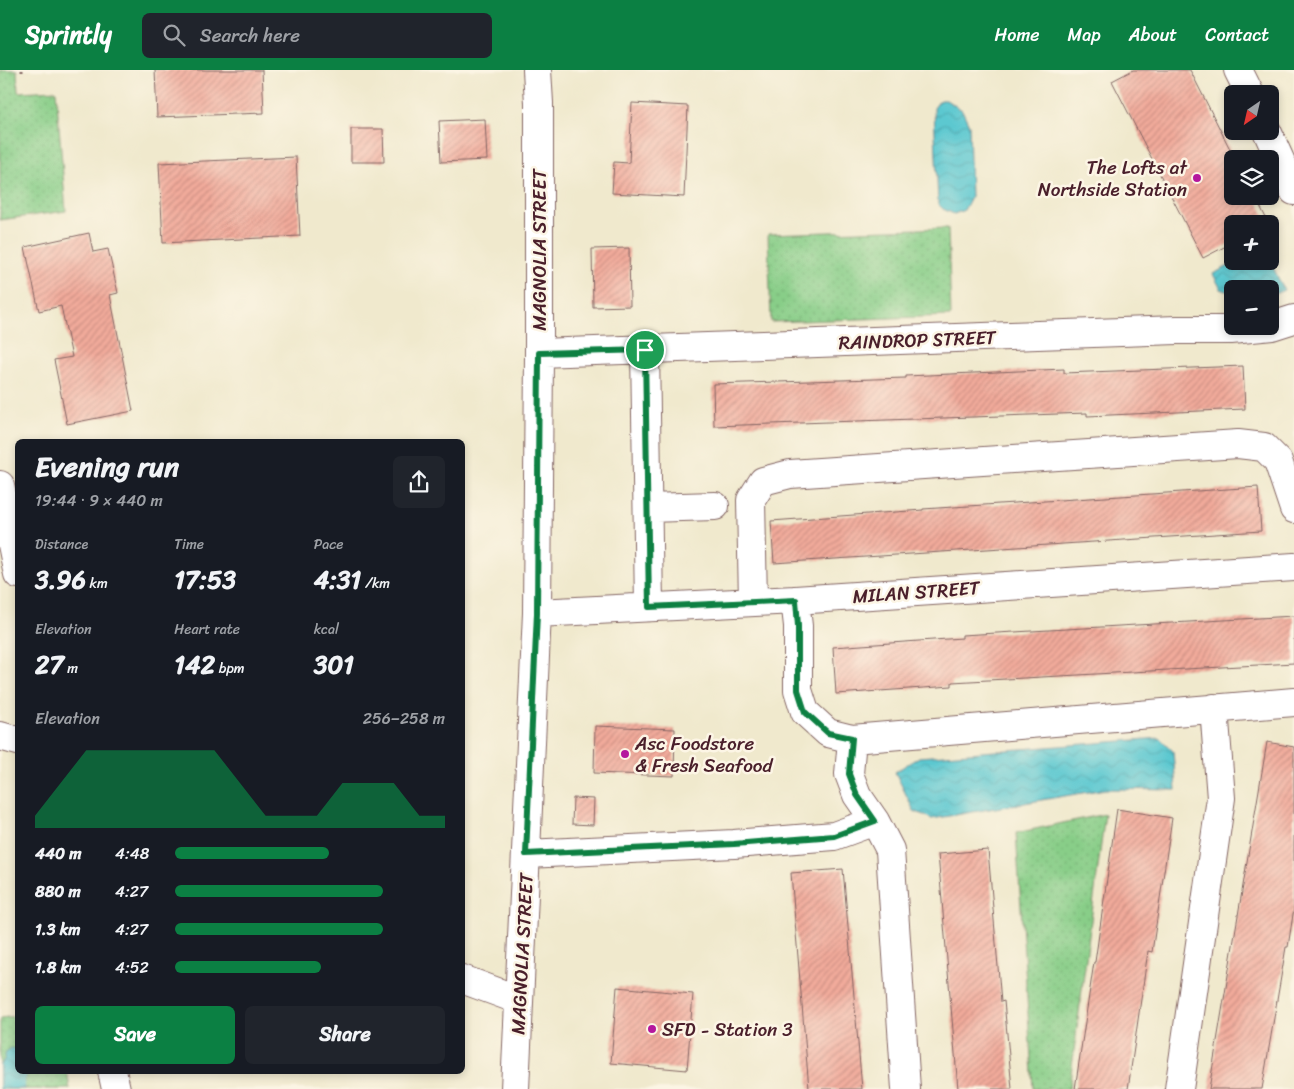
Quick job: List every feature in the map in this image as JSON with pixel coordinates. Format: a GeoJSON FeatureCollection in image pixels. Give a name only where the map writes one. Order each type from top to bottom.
{"type":"FeatureCollection","features":[{"type":"Feature","properties":{"kind":"street","name":"MAGNOLIA STREET"},"geometry":{"type":"LineString","coordinates":[[515,1089],[537,613],[539,103],[537,70]]}},
{"type":"Feature","properties":{"kind":"street"},"geometry":{"type":"LineString","coordinates":[[1238,70],[1246,85]]}},
{"type":"Feature","properties":{"kind":"street"},"geometry":{"type":"LineString","coordinates":[[1271,140],[1294,191]]}},
{"type":"Feature","properties":{"kind":"street","name":"RAINDROP STREET"},"geometry":{"type":"LineString","coordinates":[[539,353],[1177,330],[1231,330],[1272,326],[1294,319]]}},
{"type":"Feature","properties":{"kind":"street"},"geometry":{"type":"LineString","coordinates":[[645,350],[649,607]]}},
{"type":"Feature","properties":{"kind":"street"},"geometry":{"type":"LineString","coordinates":[[753,602],[751,500],[763,481],[790,474],[1238,444],[1264,447],[1278,461],[1294,509]]}},
{"type":"Feature","properties":{"kind":"street"},"geometry":{"type":"LineString","coordinates":[[0,485],[15,559]]}},
{"type":"Feature","properties":{"kind":"street"},"geometry":{"type":"LineString","coordinates":[[648,508],[715,506]]}},
{"type":"Feature","properties":{"kind":"street","name":"MILAN STREET"},"geometry":{"type":"LineString","coordinates":[[537,613],[796,600],[1294,567]]}},
{"type":"Feature","properties":{"kind":"street"},"geometry":{"type":"LineString","coordinates":[[796,600],[798,690],[805,712],[828,733],[852,738],[1294,702]]}},
{"type":"Feature","properties":{"kind":"street"},"geometry":{"type":"LineString","coordinates":[[1178,1089],[1221,798],[1214,708]]}},
{"type":"Feature","properties":{"kind":"street"},"geometry":{"type":"LineString","coordinates":[[0,736],[15,740]]}},
{"type":"Feature","properties":{"kind":"street"},"geometry":{"type":"LineString","coordinates":[[852,738],[849,774],[857,795],[875,821],[890,850],[906,1089]]}},
{"type":"Feature","properties":{"kind":"street"},"geometry":{"type":"LineString","coordinates":[[526,854],[734,844],[834,836],[875,821]]}},
{"type":"Feature","properties":{"kind":"street"},"geometry":{"type":"LineString","coordinates":[[465,980],[519,1000]]}},
{"type":"Feature","properties":{"kind":"street"},"geometry":{"type":"LineString","coordinates":[[113,1074],[116,1089]]}},
{"type":"Feature","properties":{"kind":"green space"},"geometry":{"type":"Polygon","coordinates":[[[0,70],[17,70],[18,92],[56,90],[66,211],[0,220],[0,70]]]}},
{"type":"Feature","properties":{"kind":"green space"},"geometry":{"type":"Polygon","coordinates":[[[948,228],[951,316],[771,322],[768,234],[948,228]]]}},
{"type":"Feature","properties":{"kind":"green space"},"geometry":{"type":"Polygon","coordinates":[[[1105,814],[1069,1089],[1033,1089],[1016,833],[1105,814]]]}},
{"type":"Feature","properties":{"kind":"green space"},"geometry":{"type":"Polygon","coordinates":[[[15,1016],[15,1074],[68,1074],[70,1089],[0,1089],[0,1018],[15,1016]]]}},
{"type":"Feature","properties":{"kind":"water"},"geometry":{"type":"Polygon","coordinates":[[[940,100],[946,100],[962,110],[969,125],[971,197],[964,210],[954,214],[943,209],[938,204],[934,108],[940,100]]]}},
{"type":"Feature","properties":{"kind":"water"},"geometry":{"type":"Polygon","coordinates":[[[1224,268],[1274,270],[1284,290],[1279,292],[1279,280],[1224,280],[1224,290],[1221,289],[1213,274],[1224,268]]]}},
{"type":"Feature","properties":{"kind":"water"},"geometry":{"type":"Polygon","coordinates":[[[1160,738],[1173,751],[1176,790],[1105,789],[932,819],[914,811],[895,772],[919,757],[1160,738]]]}},
{"type":"Feature","properties":{"kind":"water"},"geometry":{"type":"Polygon","coordinates":[[[11,1048],[15,1049],[15,1074],[26,1074],[24,1089],[0,1089],[0,1065],[4,1060],[6,1052],[11,1048]]]}},
{"type":"Feature","properties":{"kind":"building"},"geometry":{"type":"Polygon","coordinates":[[[155,70],[262,70],[264,113],[157,117],[155,70]]]}},
{"type":"Feature","properties":{"kind":"building","name":"The Lofts at Northside Station"},"geometry":{"type":"Polygon","coordinates":[[[1133,70],[1190,70],[1230,150],[1224,150],[1224,205],[1260,205],[1264,215],[1224,215],[1224,247],[1203,258],[1112,81],[1133,70]]]}},
{"type":"Feature","properties":{"kind":"building"},"geometry":{"type":"Polygon","coordinates":[[[632,103],[688,106],[684,197],[612,193],[614,162],[629,163],[632,103]]]}},
{"type":"Feature","properties":{"kind":"building"},"geometry":{"type":"Polygon","coordinates":[[[485,119],[487,160],[441,162],[439,121],[485,119]]]}},
{"type":"Feature","properties":{"kind":"building"},"geometry":{"type":"Polygon","coordinates":[[[351,129],[383,129],[384,162],[351,162],[351,129]]]}},
{"type":"Feature","properties":{"kind":"building"},"geometry":{"type":"Polygon","coordinates":[[[296,157],[300,236],[163,243],[159,163],[296,157]]]}},
{"type":"Feature","properties":{"kind":"building"},"geometry":{"type":"Polygon","coordinates":[[[89,233],[93,252],[108,249],[118,293],[110,295],[133,411],[67,424],[54,360],[72,357],[61,306],[39,311],[25,247],[89,233]]]}},
{"type":"Feature","properties":{"kind":"building"},"geometry":{"type":"Polygon","coordinates":[[[629,248],[630,306],[593,307],[592,249],[629,248]]]}},
{"type":"Feature","properties":{"kind":"building"},"geometry":{"type":"Polygon","coordinates":[[[1243,366],[1245,409],[1087,416],[1087,413],[714,426],[713,384],[906,378],[906,376],[1064,369],[1064,373],[1243,366]]]}},
{"type":"Feature","properties":{"kind":"building"},"geometry":{"type":"Polygon","coordinates":[[[1258,487],[1261,531],[774,563],[771,521],[1258,487]]]}},
{"type":"Feature","properties":{"kind":"building"},"geometry":{"type":"Polygon","coordinates":[[[1294,616],[1294,663],[952,682],[952,686],[836,694],[833,647],[962,638],[962,635],[1294,616]]]}},
{"type":"Feature","properties":{"kind":"building"},"geometry":{"type":"Polygon","coordinates":[[[595,726],[675,729],[674,776],[594,773],[595,726]]]}},
{"type":"Feature","properties":{"kind":"building"},"geometry":{"type":"Polygon","coordinates":[[[1267,742],[1294,747],[1294,908],[1288,947],[1286,947],[1262,1089],[1209,1089],[1267,742]]]}},
{"type":"Feature","properties":{"kind":"building"},"geometry":{"type":"Polygon","coordinates":[[[573,798],[594,799],[593,825],[572,824],[573,798]]]}},
{"type":"Feature","properties":{"kind":"building"},"geometry":{"type":"Polygon","coordinates":[[[1117,809],[1172,818],[1152,952],[1148,951],[1128,1089],[1075,1089],[1095,962],[1117,809]]]}},
{"type":"Feature","properties":{"kind":"building"},"geometry":{"type":"Polygon","coordinates":[[[988,850],[1001,1002],[1004,1001],[1012,1089],[958,1089],[938,854],[988,850]]]}},
{"type":"Feature","properties":{"kind":"building"},"geometry":{"type":"Polygon","coordinates":[[[843,869],[862,1089],[809,1089],[791,873],[843,869]]]}},
{"type":"Feature","properties":{"kind":"building","name":"SFD - Station 3"},"geometry":{"type":"Polygon","coordinates":[[[617,987],[693,994],[687,1070],[611,1063],[617,987]]]}},
{"type":"Feature","properties":{"kind":"place","name":"The Lofts at Northside Station"},"geometry":{"type":"Point","coordinates":[1197,178]}},
{"type":"Feature","properties":{"kind":"place","name":"Asc Foodstore & Fresh Seafood"},"geometry":{"type":"Point","coordinates":[625,754]}},
{"type":"Feature","properties":{"kind":"place","name":"SFD - Station 3"},"geometry":{"type":"Point","coordinates":[652,1029]}},
{"type":"Feature","properties":{"kind":"route"},"geometry":{"type":"LineString","coordinates":[[645,350],[649,607],[796,600],[798,690],[805,712],[828,733],[852,738],[849,774],[857,795],[875,821],[834,836],[734,844],[526,854],[537,613],[539,353],[645,350]]}}]}
